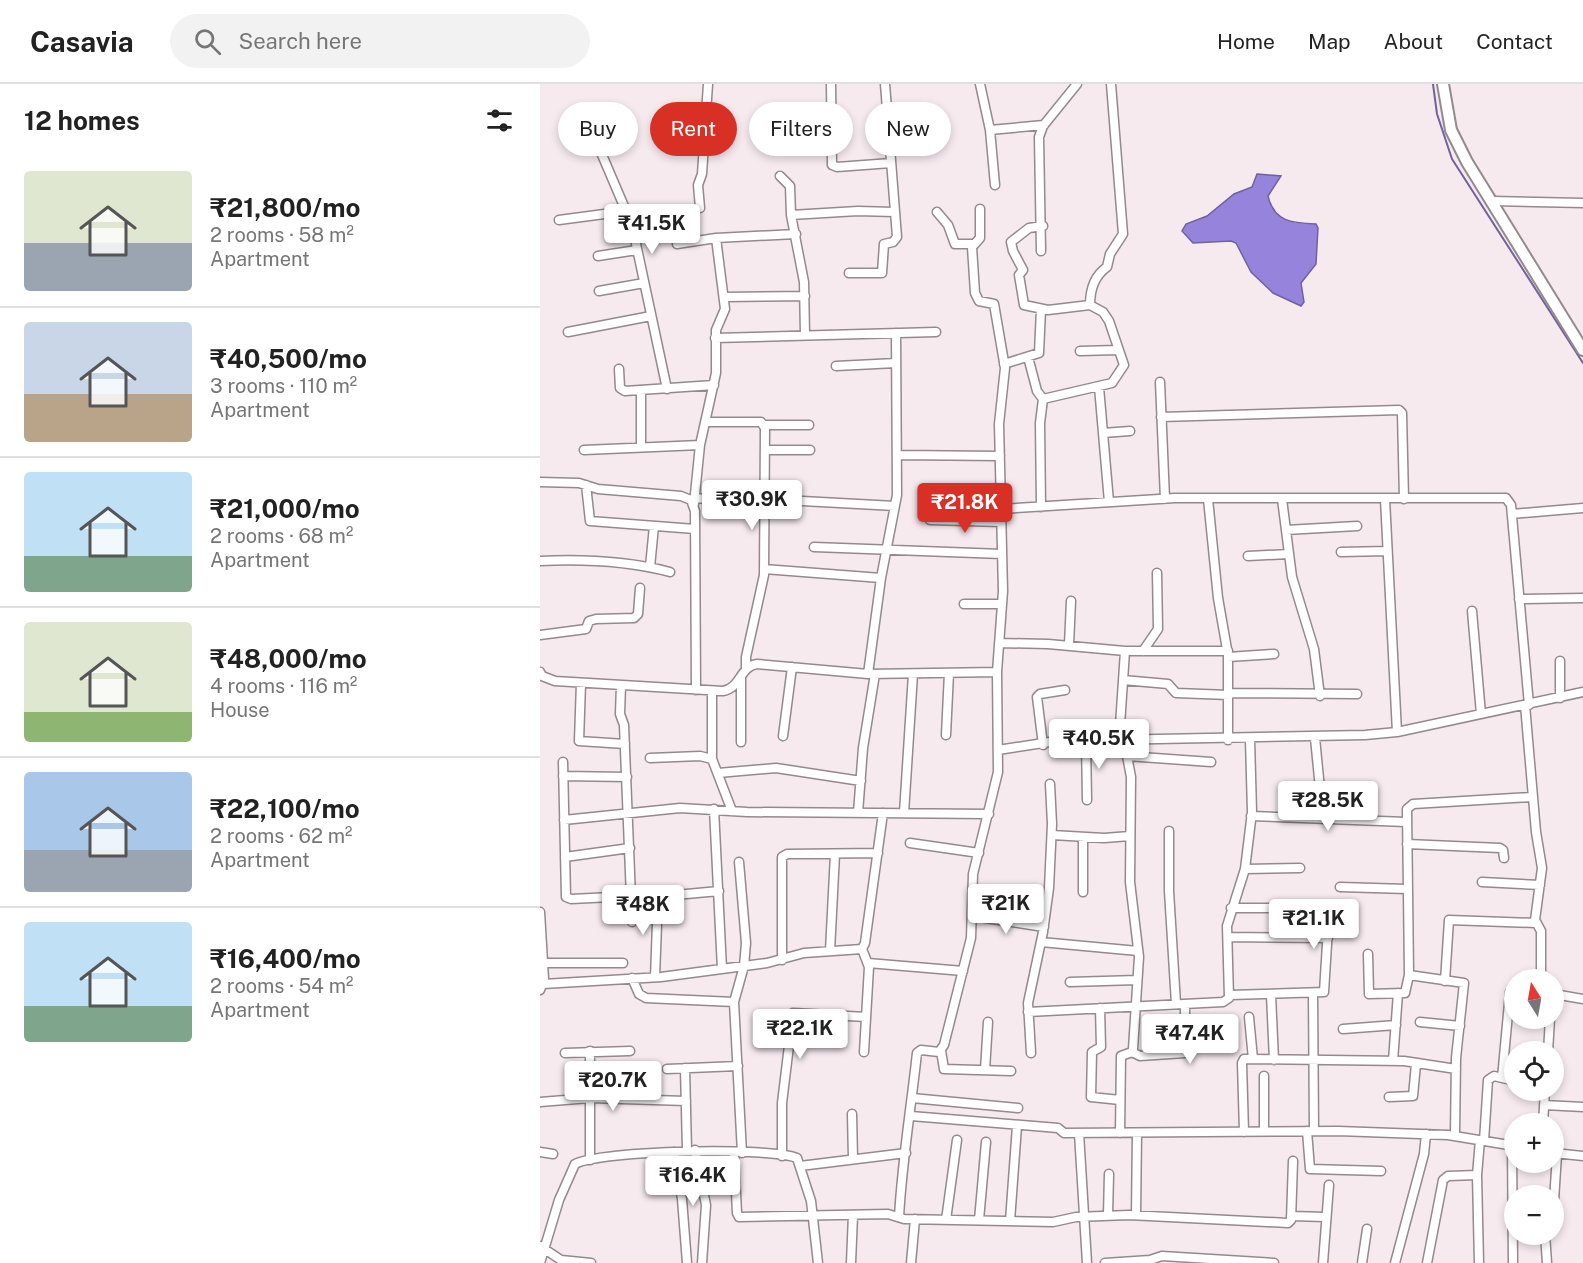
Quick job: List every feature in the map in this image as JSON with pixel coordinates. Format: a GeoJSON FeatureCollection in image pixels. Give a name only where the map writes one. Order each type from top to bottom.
{"type":"FeatureCollection","features":[{"type":"Feature","properties":{"kind":"street"},"geometry":{"type":"LineString","coordinates":[[700,208],[698,185],[702,174],[708,84]]}},
{"type":"Feature","properties":{"kind":"street"},"geometry":{"type":"LineString","coordinates":[[831,84],[832,165],[891,164]]}},
{"type":"Feature","properties":{"kind":"street"},"geometry":{"type":"LineString","coordinates":[[849,273],[883,272],[884,244],[893,242],[897,237],[885,84]]}},
{"type":"Feature","properties":{"kind":"street"},"geometry":{"type":"LineString","coordinates":[[980,84],[990,130],[995,185]]}},
{"type":"Feature","properties":{"kind":"street"},"geometry":{"type":"LineString","coordinates":[[1041,251],[1039,136],[1044,125],[1077,84]]}},
{"type":"Feature","properties":{"kind":"street"},"geometry":{"type":"LineString","coordinates":[[1090,305],[1092,285],[1098,273],[1107,267],[1110,254],[1123,234],[1111,84]]}},
{"type":"Feature","properties":{"kind":"street"},"geometry":{"type":"LineString","coordinates":[[1443,84],[1446,110],[1457,145],[1583,350]]}},
{"type":"Feature","properties":{"kind":"street"},"geometry":{"type":"LineString","coordinates":[[990,130],[1044,125]]}},
{"type":"Feature","properties":{"kind":"street"},"geometry":{"type":"LineString","coordinates":[[603,156],[627,211],[667,388]]}},
{"type":"Feature","properties":{"kind":"street"},"geometry":{"type":"LineString","coordinates":[[780,176],[790,186],[790,215],[796,234],[805,296],[805,335]]}},
{"type":"Feature","properties":{"kind":"street"},"geometry":{"type":"LineString","coordinates":[[1492,201],[1583,203]]}},
{"type":"Feature","properties":{"kind":"street"},"geometry":{"type":"LineString","coordinates":[[980,209],[980,238],[974,244],[975,293],[979,301],[994,304],[1004,364],[999,424],[1002,604],[997,672],[998,772],[973,874],[971,938],[940,1051],[944,1069],[1011,1071]]}},
{"type":"Feature","properties":{"kind":"street"},"geometry":{"type":"LineString","coordinates":[[559,220],[627,211]]}},
{"type":"Feature","properties":{"kind":"street"},"geometry":{"type":"LineString","coordinates":[[790,215],[858,211],[894,212]]}},
{"type":"Feature","properties":{"kind":"street"},"geometry":{"type":"LineString","coordinates":[[937,212],[948,225],[955,243],[974,244]]}},
{"type":"Feature","properties":{"kind":"street"},"geometry":{"type":"LineString","coordinates":[[1042,226],[1029,228],[1011,242],[1023,270],[1019,275],[1023,302],[1026,306],[1041,309],[1090,305],[1106,316],[1124,365],[1115,381],[1099,387],[1043,399]]}},
{"type":"Feature","properties":{"kind":"street"},"geometry":{"type":"LineString","coordinates":[[677,244],[716,238],[796,234]]}},
{"type":"Feature","properties":{"kind":"street"},"geometry":{"type":"LineString","coordinates":[[696,690],[694,501],[700,446],[714,385],[717,325],[725,309],[716,238]]}},
{"type":"Feature","properties":{"kind":"street"},"geometry":{"type":"LineString","coordinates":[[597,256],[637,250]]}},
{"type":"Feature","properties":{"kind":"street"},"geometry":{"type":"LineString","coordinates":[[599,291],[644,283]]}},
{"type":"Feature","properties":{"kind":"street"},"geometry":{"type":"LineString","coordinates":[[725,297],[805,296]]}},
{"type":"Feature","properties":{"kind":"street"},"geometry":{"type":"LineString","coordinates":[[1004,364],[1039,351],[1041,309]]}},
{"type":"Feature","properties":{"kind":"street"},"geometry":{"type":"LineString","coordinates":[[568,332],[651,315]]}},
{"type":"Feature","properties":{"kind":"street"},"geometry":{"type":"LineString","coordinates":[[715,338],[936,332]]}},
{"type":"Feature","properties":{"kind":"street"},"geometry":{"type":"LineString","coordinates":[[858,813],[881,578],[895,506],[898,455],[896,333]]}},
{"type":"Feature","properties":{"kind":"street"},"geometry":{"type":"LineString","coordinates":[[1080,351],[1118,350]]}},
{"type":"Feature","properties":{"kind":"street"},"geometry":{"type":"LineString","coordinates":[[1028,357],[1037,391],[1043,399],[1040,423],[1041,507]]}},
{"type":"Feature","properties":{"kind":"street"},"geometry":{"type":"LineString","coordinates":[[836,366],[896,363]]}},
{"type":"Feature","properties":{"kind":"street"},"geometry":{"type":"LineString","coordinates":[[619,369],[622,390],[714,385]]}},
{"type":"Feature","properties":{"kind":"street"},"geometry":{"type":"LineString","coordinates":[[1160,382],[1165,499]]}},
{"type":"Feature","properties":{"kind":"street"},"geometry":{"type":"LineString","coordinates":[[1099,387],[1109,502]]}},
{"type":"Feature","properties":{"kind":"street"},"geometry":{"type":"LineString","coordinates":[[640,446],[641,390]]}},
{"type":"Feature","properties":{"kind":"street"},"geometry":{"type":"LineString","coordinates":[[1161,417],[1399,410],[1402,413],[1404,498]]}},
{"type":"Feature","properties":{"kind":"street"},"geometry":{"type":"LineString","coordinates":[[706,422],[809,425]]}},
{"type":"Feature","properties":{"kind":"street"},"geometry":{"type":"LineString","coordinates":[[540,672],[542,676],[555,681],[712,691],[730,690],[746,669],[746,657],[764,570],[765,425]]}},
{"type":"Feature","properties":{"kind":"street"},"geometry":{"type":"LineString","coordinates":[[1103,433],[1130,431]]}},
{"type":"Feature","properties":{"kind":"street"},"geometry":{"type":"LineString","coordinates":[[584,450],[640,446],[700,446]]}},
{"type":"Feature","properties":{"kind":"street"},"geometry":{"type":"LineString","coordinates":[[765,450],[810,450]]}},
{"type":"Feature","properties":{"kind":"street"},"geometry":{"type":"LineString","coordinates":[[898,455],[1000,456]]}},
{"type":"Feature","properties":{"kind":"street"},"geometry":{"type":"LineString","coordinates":[[540,482],[586,484],[598,489],[681,496],[694,501],[895,506]]}},
{"type":"Feature","properties":{"kind":"street"},"geometry":{"type":"LineString","coordinates":[[586,484],[590,521],[695,529]]}},
{"type":"Feature","properties":{"kind":"street"},"geometry":{"type":"LineString","coordinates":[[1001,509],[1165,499],[1506,498],[1510,502],[1512,514],[1532,797],[1542,868],[1536,923],[1541,931],[1541,969]]}},
{"type":"Feature","properties":{"kind":"street"},"geometry":{"type":"LineString","coordinates":[[1208,499],[1218,598],[1228,654],[1228,740]]}},
{"type":"Feature","properties":{"kind":"street"},"geometry":{"type":"LineString","coordinates":[[1386,499],[1397,732]]}},
{"type":"Feature","properties":{"kind":"street"},"geometry":{"type":"LineString","coordinates":[[1282,500],[1293,581],[1314,649],[1320,696]]}},
{"type":"Feature","properties":{"kind":"street"},"geometry":{"type":"LineString","coordinates":[[1512,514],[1583,508]]}},
{"type":"Feature","properties":{"kind":"street"},"geometry":{"type":"LineString","coordinates":[[930,520],[1001,522]]}},
{"type":"Feature","properties":{"kind":"street"},"geometry":{"type":"LineString","coordinates":[[650,567],[654,526]]}},
{"type":"Feature","properties":{"kind":"street"},"geometry":{"type":"LineString","coordinates":[[1286,530],[1357,526]]}},
{"type":"Feature","properties":{"kind":"street"},"geometry":{"type":"LineString","coordinates":[[814,547],[1002,554]]}},
{"type":"Feature","properties":{"kind":"street"},"geometry":{"type":"LineString","coordinates":[[1341,552],[1387,551]]}},
{"type":"Feature","properties":{"kind":"street"},"geometry":{"type":"LineString","coordinates":[[1248,556],[1289,554]]}},
{"type":"Feature","properties":{"kind":"street"},"geometry":{"type":"LineString","coordinates":[[540,561],[570,560],[650,567],[670,572]]}},
{"type":"Feature","properties":{"kind":"street"},"geometry":{"type":"LineString","coordinates":[[764,570],[881,578]]}},
{"type":"Feature","properties":{"kind":"street"},"geometry":{"type":"LineString","coordinates":[[1143,651],[1158,629],[1157,573]]}},
{"type":"Feature","properties":{"kind":"street"},"geometry":{"type":"LineString","coordinates":[[540,635],[586,629],[589,621],[596,619],[637,617],[640,588]]}},
{"type":"Feature","properties":{"kind":"street"},"geometry":{"type":"LineString","coordinates":[[1519,599],[1583,598]]}},
{"type":"Feature","properties":{"kind":"street"},"geometry":{"type":"LineString","coordinates":[[1069,645],[1071,601]]}},
{"type":"Feature","properties":{"kind":"street"},"geometry":{"type":"LineString","coordinates":[[964,604],[1002,604]]}},
{"type":"Feature","properties":{"kind":"street"},"geometry":{"type":"LineString","coordinates":[[1472,611],[1481,714]]}},
{"type":"Feature","properties":{"kind":"street"},"geometry":{"type":"LineString","coordinates":[[999,643],[1069,645],[1125,651],[1274,654]]}},
{"type":"Feature","properties":{"kind":"street"},"geometry":{"type":"LineString","coordinates":[[1125,651],[1121,740],[1128,756],[1131,777],[1131,882],[1138,951],[1132,1052]]}},
{"type":"Feature","properties":{"kind":"street"},"geometry":{"type":"LineString","coordinates":[[1560,661],[1560,698]]}},
{"type":"Feature","properties":{"kind":"street"},"geometry":{"type":"LineString","coordinates":[[746,669],[757,664],[872,674],[997,672]]}},
{"type":"Feature","properties":{"kind":"street"},"geometry":{"type":"LineString","coordinates":[[783,736],[792,667]]}},
{"type":"Feature","properties":{"kind":"street"},"geometry":{"type":"LineString","coordinates":[[946,735],[949,673]]}},
{"type":"Feature","properties":{"kind":"street"},"geometry":{"type":"LineString","coordinates":[[904,813],[913,674]]}},
{"type":"Feature","properties":{"kind":"street"},"geometry":{"type":"LineString","coordinates":[[741,677],[741,742]]}},
{"type":"Feature","properties":{"kind":"street"},"geometry":{"type":"LineString","coordinates":[[1123,680],[1168,684],[1176,693],[1320,696],[1357,694]]}},
{"type":"Feature","properties":{"kind":"street"},"geometry":{"type":"LineString","coordinates":[[581,683],[579,741],[625,744]]}},
{"type":"Feature","properties":{"kind":"street"},"geometry":{"type":"LineString","coordinates":[[621,685],[620,714],[624,725],[632,922]]}},
{"type":"Feature","properties":{"kind":"street"},"geometry":{"type":"LineString","coordinates":[[1043,745],[1038,695],[1065,690]]}},
{"type":"Feature","properties":{"kind":"street"},"geometry":{"type":"LineString","coordinates":[[712,691],[712,759],[732,811]]}},
{"type":"Feature","properties":{"kind":"street"},"geometry":{"type":"LineString","coordinates":[[998,750],[1043,745],[1056,741],[1250,740],[1397,732],[1583,692]]}},
{"type":"Feature","properties":{"kind":"street"},"geometry":{"type":"LineString","coordinates":[[1315,738],[1323,819]]}},
{"type":"Feature","properties":{"kind":"street"},"geometry":{"type":"LineString","coordinates":[[1230,995],[1228,936],[1231,908],[1245,868],[1251,816],[1250,740]]}},
{"type":"Feature","properties":{"kind":"street"},"geometry":{"type":"LineString","coordinates":[[1086,741],[1087,800]]}},
{"type":"Feature","properties":{"kind":"street"},"geometry":{"type":"LineString","coordinates":[[650,758],[700,756],[712,759]]}},
{"type":"Feature","properties":{"kind":"street"},"geometry":{"type":"LineString","coordinates":[[1128,756],[1211,762]]}},
{"type":"Feature","properties":{"kind":"street"},"geometry":{"type":"LineString","coordinates":[[563,762],[567,898],[658,897],[719,891]]}},
{"type":"Feature","properties":{"kind":"street"},"geometry":{"type":"LineString","coordinates":[[718,773],[776,768],[861,781]]}},
{"type":"Feature","properties":{"kind":"street"},"geometry":{"type":"LineString","coordinates":[[563,776],[627,777]]}},
{"type":"Feature","properties":{"kind":"street"},"geometry":{"type":"LineString","coordinates":[[1031,1053],[1029,994],[1044,927],[1052,835],[1050,784]]}},
{"type":"Feature","properties":{"kind":"street"},"geometry":{"type":"LineString","coordinates":[[1368,954],[1368,992],[1407,992],[1407,808],[1413,804],[1532,797]]}},
{"type":"Feature","properties":{"kind":"street"},"geometry":{"type":"LineString","coordinates":[[564,820],[680,808],[732,811],[989,814]]}},
{"type":"Feature","properties":{"kind":"street"},"geometry":{"type":"LineString","coordinates":[[714,809],[722,969]]}},
{"type":"Feature","properties":{"kind":"street"},"geometry":{"type":"LineString","coordinates":[[864,1052],[868,963],[862,949],[865,943],[879,853],[883,813]]}},
{"type":"Feature","properties":{"kind":"street"},"geometry":{"type":"LineString","coordinates":[[1251,816],[1406,822]]}},
{"type":"Feature","properties":{"kind":"street"},"geometry":{"type":"LineString","coordinates":[[1120,1133],[1121,1056],[1132,1052],[1140,1056],[1185,1053],[1168,891],[1169,831]]}},
{"type":"Feature","properties":{"kind":"street"},"geometry":{"type":"LineString","coordinates":[[1052,835],[1083,838],[1130,836]]}},
{"type":"Feature","properties":{"kind":"street"},"geometry":{"type":"LineString","coordinates":[[1083,838],[1083,892]]}},
{"type":"Feature","properties":{"kind":"street"},"geometry":{"type":"LineString","coordinates":[[910,843],[979,852]]}},
{"type":"Feature","properties":{"kind":"street"},"geometry":{"type":"LineString","coordinates":[[1407,844],[1500,848],[1503,850],[1504,858]]}},
{"type":"Feature","properties":{"kind":"street"},"geometry":{"type":"LineString","coordinates":[[565,857],[630,848]]}},
{"type":"Feature","properties":{"kind":"street"},"geometry":{"type":"LineString","coordinates":[[782,960],[782,856],[787,854],[879,853]]}},
{"type":"Feature","properties":{"kind":"street"},"geometry":{"type":"LineString","coordinates":[[830,951],[835,854]]}},
{"type":"Feature","properties":{"kind":"street"},"geometry":{"type":"LineString","coordinates":[[738,862],[746,933],[744,966],[734,1002],[738,1066],[737,1216],[813,1217],[888,1214],[915,1219],[1061,1222],[1084,1216],[1136,1215],[1288,1223],[1291,1216],[1293,1161]]}},
{"type":"Feature","properties":{"kind":"street"},"geometry":{"type":"LineString","coordinates":[[1245,868],[1300,868]]}},
{"type":"Feature","properties":{"kind":"street"},"geometry":{"type":"LineString","coordinates":[[1482,882],[1540,885]]}},
{"type":"Feature","properties":{"kind":"street"},"geometry":{"type":"LineString","coordinates":[[1340,887],[1407,889]]}},
{"type":"Feature","properties":{"kind":"street"},"geometry":{"type":"LineString","coordinates":[[655,977],[658,897]]}},
{"type":"Feature","properties":{"kind":"street"},"geometry":{"type":"LineString","coordinates":[[1028,1012],[1223,1002],[1230,995],[1323,994],[1329,912],[1326,908],[1231,908]]}},
{"type":"Feature","properties":{"kind":"street"},"geometry":{"type":"LineString","coordinates":[[540,912],[544,963],[542,987],[655,977],[782,960],[804,953],[862,949]]}},
{"type":"Feature","properties":{"kind":"street"},"geometry":{"type":"LineString","coordinates":[[972,916],[1044,927]]}},
{"type":"Feature","properties":{"kind":"street"},"geometry":{"type":"LineString","coordinates":[[1445,981],[1449,920],[1536,923]]}},
{"type":"Feature","properties":{"kind":"street"},"geometry":{"type":"LineString","coordinates":[[1228,936],[1328,938]]}},
{"type":"Feature","properties":{"kind":"street"},"geometry":{"type":"LineString","coordinates":[[1041,942],[1138,951]]}},
{"type":"Feature","properties":{"kind":"street"},"geometry":{"type":"LineString","coordinates":[[544,963],[622,963]]}},
{"type":"Feature","properties":{"kind":"street"},"geometry":{"type":"LineString","coordinates":[[868,963],[963,971]]}},
{"type":"Feature","properties":{"kind":"street"},"geometry":{"type":"LineString","coordinates":[[1408,975],[1464,983],[1456,1069],[1455,1136]]}},
{"type":"Feature","properties":{"kind":"street"},"geometry":{"type":"LineString","coordinates":[[632,978],[639,994],[646,998],[734,1002]]}},
{"type":"Feature","properties":{"kind":"street"},"geometry":{"type":"LineString","coordinates":[[1070,982],[1137,980]]}},
{"type":"Feature","properties":{"kind":"street"},"geometry":{"type":"LineString","coordinates":[[1393,1061],[1398,993]]}},
{"type":"Feature","properties":{"kind":"street"},"geometry":{"type":"LineString","coordinates":[[1313,994],[1310,1169],[1381,1171]]}},
{"type":"Feature","properties":{"kind":"street"},"geometry":{"type":"LineString","coordinates":[[1271,995],[1274,1060]]}},
{"type":"Feature","properties":{"kind":"street"},"geometry":{"type":"LineString","coordinates":[[1564,996],[1583,999]]}},
{"type":"Feature","properties":{"kind":"street"},"geometry":{"type":"LineString","coordinates":[[1100,1008],[1101,1047],[1092,1052],[1090,1098],[1120,1100]]}},
{"type":"Feature","properties":{"kind":"street"},"geometry":{"type":"LineString","coordinates":[[782,1156],[782,1103],[793,1013],[866,1017]]}},
{"type":"Feature","properties":{"kind":"street"},"geometry":{"type":"LineString","coordinates":[[1249,1017],[1253,1059]]}},
{"type":"Feature","properties":{"kind":"street"},"geometry":{"type":"LineString","coordinates":[[985,1071],[988,1022]]}},
{"type":"Feature","properties":{"kind":"street"},"geometry":{"type":"LineString","coordinates":[[1420,1022],[1460,1026]]}},
{"type":"Feature","properties":{"kind":"street"},"geometry":{"type":"LineString","coordinates":[[1342,1029],[1396,1025]]}},
{"type":"Feature","properties":{"kind":"street"},"geometry":{"type":"LineString","coordinates":[[1479,1263],[1477,1175],[1488,1080],[1491,1076],[1502,1078],[1507,1029]]}},
{"type":"Feature","properties":{"kind":"street"},"geometry":{"type":"LineString","coordinates":[[899,1217],[902,1168],[911,1116],[917,1053],[921,1050],[940,1051]]}},
{"type":"Feature","properties":{"kind":"street"},"geometry":{"type":"LineString","coordinates":[[565,1053],[630,1051]]}},
{"type":"Feature","properties":{"kind":"street"},"geometry":{"type":"LineString","coordinates":[[590,1052],[590,1160]]}},
{"type":"Feature","properties":{"kind":"street"},"geometry":{"type":"LineString","coordinates":[[1244,1132],[1242,1063],[1244,1059],[1393,1061],[1456,1069]]}},
{"type":"Feature","properties":{"kind":"street"},"geometry":{"type":"LineString","coordinates":[[1389,1097],[1413,1096],[1416,1064]]}},
{"type":"Feature","properties":{"kind":"street"},"geometry":{"type":"LineString","coordinates":[[667,1069],[738,1066]]}},
{"type":"Feature","properties":{"kind":"street"},"geometry":{"type":"LineString","coordinates":[[685,1068],[691,1150],[706,1205],[702,1263]]}},
{"type":"Feature","properties":{"kind":"street"},"geometry":{"type":"LineString","coordinates":[[1264,1076],[1264,1131]]}},
{"type":"Feature","properties":{"kind":"street"},"geometry":{"type":"LineString","coordinates":[[540,1102],[590,1098],[686,1101]]}},
{"type":"Feature","properties":{"kind":"street"},"geometry":{"type":"LineString","coordinates":[[912,1098],[1018,1108]]}},
{"type":"Feature","properties":{"kind":"street"},"geometry":{"type":"LineString","coordinates":[[1544,1113],[1545,1101]]}},
{"type":"Feature","properties":{"kind":"street"},"geometry":{"type":"LineString","coordinates":[[1545,1105],[1583,1107]]}},
{"type":"Feature","properties":{"kind":"street"},"geometry":{"type":"LineString","coordinates":[[852,1114],[853,1159]]}},
{"type":"Feature","properties":{"kind":"street"},"geometry":{"type":"LineString","coordinates":[[911,1116],[1058,1128],[1064,1133],[1310,1131],[1426,1134],[1504,1144]]}},
{"type":"Feature","properties":{"kind":"street"},"geometry":{"type":"LineString","coordinates":[[1010,1221],[1017,1126]]}},
{"type":"Feature","properties":{"kind":"street"},"geometry":{"type":"LineString","coordinates":[[1136,1215],[1137,1132]]}},
{"type":"Feature","properties":{"kind":"street"},"geometry":{"type":"LineString","coordinates":[[1079,1133],[1087,1263]]}},
{"type":"Feature","properties":{"kind":"street"},"geometry":{"type":"LineString","coordinates":[[1395,1263],[1424,1154],[1426,1134]]}},
{"type":"Feature","properties":{"kind":"street"},"geometry":{"type":"LineString","coordinates":[[946,1220],[957,1140]]}},
{"type":"Feature","properties":{"kind":"street"},"geometry":{"type":"LineString","coordinates":[[979,1220],[986,1142]]}},
{"type":"Feature","properties":{"kind":"street"},"geometry":{"type":"LineString","coordinates":[[540,1263],[542,1246],[573,1167],[579,1162],[691,1150],[797,1158],[813,1217],[818,1263]]}},
{"type":"Feature","properties":{"kind":"street"},"geometry":{"type":"LineString","coordinates":[[540,1152],[553,1154]]}},
{"type":"Feature","properties":{"kind":"street"},"geometry":{"type":"LineString","coordinates":[[674,1152],[682,1199],[687,1263]]}},
{"type":"Feature","properties":{"kind":"street"},"geometry":{"type":"LineString","coordinates":[[800,1166],[906,1153]]}},
{"type":"Feature","properties":{"kind":"street"},"geometry":{"type":"LineString","coordinates":[[1564,1154],[1583,1156]]}},
{"type":"Feature","properties":{"kind":"street"},"geometry":{"type":"LineString","coordinates":[[1512,1263],[1514,1173]]}},
{"type":"Feature","properties":{"kind":"street"},"geometry":{"type":"LineString","coordinates":[[1108,1215],[1109,1174]]}},
{"type":"Feature","properties":{"kind":"street"},"geometry":{"type":"LineString","coordinates":[[1426,1263],[1443,1180],[1448,1176],[1477,1175]]}},
{"type":"Feature","properties":{"kind":"street"},"geometry":{"type":"LineString","coordinates":[[1323,1263],[1329,1185]]}},
{"type":"Feature","properties":{"kind":"street"},"geometry":{"type":"LineString","coordinates":[[851,1263],[853,1215]]}},
{"type":"Feature","properties":{"kind":"street"},"geometry":{"type":"LineString","coordinates":[[1291,1216],[1326,1217]]}},
{"type":"Feature","properties":{"kind":"street"},"geometry":{"type":"LineString","coordinates":[[911,1263],[915,1219]]}},
{"type":"Feature","properties":{"kind":"street"},"geometry":{"type":"LineString","coordinates":[[1362,1263],[1367,1229]]}},
{"type":"Feature","properties":{"kind":"street"},"geometry":{"type":"LineString","coordinates":[[1545,1245],[1546,1263]]}},
{"type":"Feature","properties":{"kind":"street"},"geometry":{"type":"LineString","coordinates":[[542,1246],[558,1259],[591,1263]]}},
{"type":"Feature","properties":{"kind":"street"},"geometry":{"type":"LineString","coordinates":[[1105,1263],[1136,1262],[1162,1256],[1179,1260],[1274,1263]]}},
{"type":"Feature","properties":{"kind":"shaded area"},"geometry":{"type":"Polygon","coordinates":[[[1257,174],[1281,176],[1268,196],[1279,216],[1292,222],[1316,224],[1318,228],[1316,264],[1301,283],[1304,302],[1301,306],[1273,293],[1251,272],[1236,243],[1231,241],[1193,243],[1182,231],[1186,224],[1207,216],[1234,194],[1252,187],[1257,174]]]}},
{"type":"Feature","properties":{"kind":"waterway"},"geometry":{"type":"LineString","coordinates":[[1433,84],[1437,114],[1452,159],[1583,363]]}}]}
